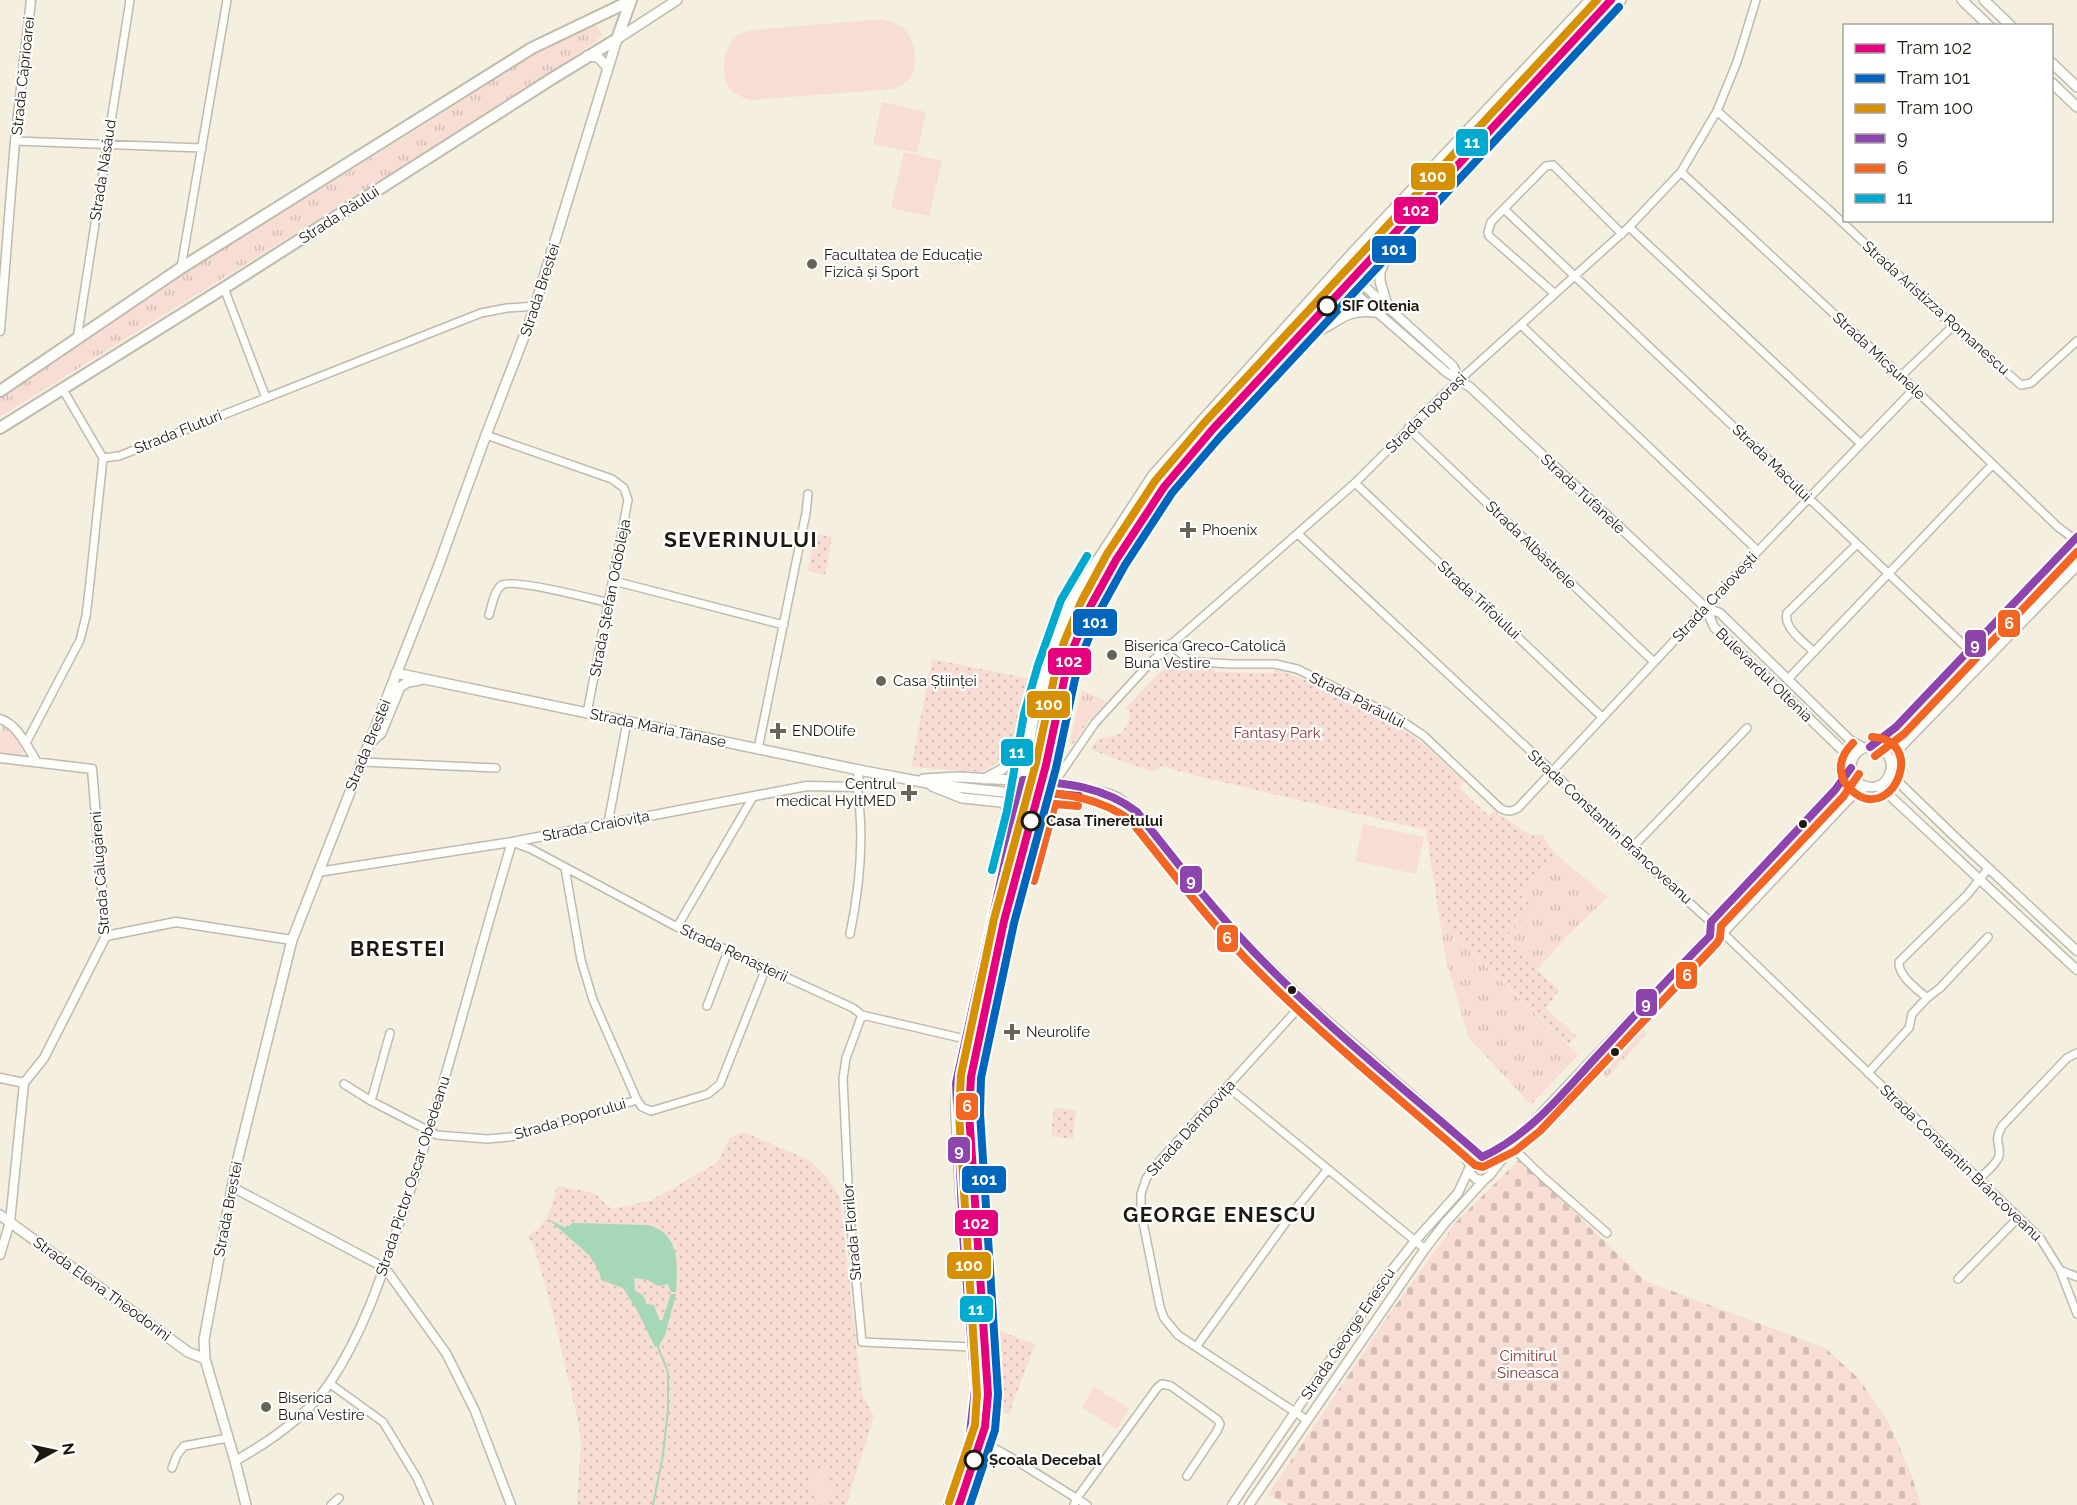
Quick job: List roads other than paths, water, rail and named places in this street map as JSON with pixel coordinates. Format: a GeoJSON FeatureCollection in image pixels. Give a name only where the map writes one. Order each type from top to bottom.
{"type":"FeatureCollection","features":[{"type":"Feature","properties":{"kind":"main road","name":"Strada Brestei"},"geometry":{"type":"LineString","coordinates":[[246,1505],[205,1359],[204,1340],[231,1187],[292,940],[536,306],[617,39],[631,0]]}},
{"type":"Feature","properties":{"kind":"main road"},"geometry":{"type":"LineString","coordinates":[[0,391],[181,268],[532,48],[631,0]]}},
{"type":"Feature","properties":{"kind":"main road","name":"Strada Râului"},"geometry":{"type":"LineString","coordinates":[[0,428],[677,0]]}},
{"type":"Feature","properties":{"kind":"main road"},"geometry":{"type":"LineString","coordinates":[[948,1505],[966,1454],[972,1426],[975,1389],[963,1235],[956,1083],[1021,792],[1034,716],[1071,604],[1146,484],[1341,265],[1590,0]]}},
{"type":"Feature","properties":{"kind":"main road"},"geometry":{"type":"LineString","coordinates":[[967,1505],[988,1445],[993,1389],[975,1123],[976,1075],[1007,939],[1052,782],[1076,660],[1097,605],[1119,563],[1174,483],[1351,290],[1394,239],[1555,73],[1621,0]]}},
{"type":"Feature","properties":{"kind":"main road"},"geometry":{"type":"LineString","coordinates":[[1962,0],[1987,24]]}},
{"type":"Feature","properties":{"kind":"main road"},"geometry":{"type":"LineString","coordinates":[[1984,0],[2009,24]]}},
{"type":"Feature","properties":{"kind":"main road"},"geometry":{"type":"LineString","coordinates":[[587,56],[602,59],[608,68]]}},
{"type":"Feature","properties":{"kind":"main road"},"geometry":{"type":"LineString","coordinates":[[2053,64],[2077,87]]}},
{"type":"Feature","properties":{"kind":"main road"},"geometry":{"type":"LineString","coordinates":[[2053,84],[2077,107]]}},
{"type":"Feature","properties":{"kind":"main road"},"geometry":{"type":"LineString","coordinates":[[1387,305],[1380,281],[1380,272],[1394,239]]}},
{"type":"Feature","properties":{"kind":"main road"},"geometry":{"type":"LineString","coordinates":[[1311,334],[1331,325],[1350,312],[1376,312]]}},
{"type":"Feature","properties":{"kind":"main road"},"geometry":{"type":"LineString","coordinates":[[984,779],[1001,770],[1015,758],[1031,696],[1048,668]]}},
{"type":"Feature","properties":{"kind":"main road","name":"Strada Maria Tănase"},"geometry":{"type":"LineString","coordinates":[[396,673],[938,785],[991,791],[1047,793]]}},
{"type":"Feature","properties":{"kind":"main road"},"geometry":{"type":"LineString","coordinates":[[369,743],[381,733],[400,687],[408,682],[426,679]]}},
{"type":"Feature","properties":{"kind":"main road","name":"Strada Maria Tănase"},"geometry":{"type":"LineString","coordinates":[[919,780],[939,777],[1052,782]]}},
{"type":"Feature","properties":{"kind":"main road"},"geometry":{"type":"LineString","coordinates":[[919,780],[962,798],[1005,804],[1010,812],[1010,841]]}},
{"type":"Feature","properties":{"kind":"main road","name":"Strada Elena Theodorini"},"geometry":{"type":"LineString","coordinates":[[0,1215],[188,1352],[205,1359]]}},
{"type":"Feature","properties":{"kind":"street","name":"Strada Căprioarei"},"geometry":{"type":"LineString","coordinates":[[0,331],[1,295],[15,141],[31,0]]}},
{"type":"Feature","properties":{"kind":"street","name":"Strada Năsăud"},"geometry":{"type":"LineString","coordinates":[[76,339],[129,0]]}},
{"type":"Feature","properties":{"kind":"street"},"geometry":{"type":"LineString","coordinates":[[181,268],[227,0]]}},
{"type":"Feature","properties":{"kind":"street","name":"Strada Toporași"},"geometry":{"type":"LineString","coordinates":[[1052,782],[1095,723],[1170,644],[1355,483],[1408,428],[1622,234],[1681,172],[1717,111],[1737,62],[1756,0]]}},
{"type":"Feature","properties":{"kind":"street","name":"Strada Aristizza Romanescu"},"geometry":{"type":"LineString","coordinates":[[1717,111],[2021,385],[2031,383],[2077,340]]}},
{"type":"Feature","properties":{"kind":"street"},"geometry":{"type":"LineString","coordinates":[[15,141],[202,148]]}},
{"type":"Feature","properties":{"kind":"street"},"geometry":{"type":"LineString","coordinates":[[1555,294],[1489,236],[1488,227],[1546,166],[1553,165],[1622,234]]}},
{"type":"Feature","properties":{"kind":"street","name":"Strada Micșunele"},"geometry":{"type":"LineString","coordinates":[[1681,172],[1901,376],[2058,527],[2076,539]]}},
{"type":"Feature","properties":{"kind":"street","name":"Strada Macului"},"geometry":{"type":"LineString","coordinates":[[1504,209],[1968,649]]}},
{"type":"Feature","properties":{"kind":"street"},"geometry":{"type":"LineString","coordinates":[[1629,227],[1860,443]]}},
{"type":"Feature","properties":{"kind":"street","name":"Strada Tufănele"},"geometry":{"type":"LineString","coordinates":[[1341,265],[1453,366],[1460,380]]}},
{"type":"Feature","properties":{"kind":"street","name":"Strada Tufănele"},"geometry":{"type":"LineString","coordinates":[[1333,274],[1446,372],[1460,380],[1706,608]]}},
{"type":"Feature","properties":{"kind":"street"},"geometry":{"type":"LineString","coordinates":[[224,288],[266,398]]}},
{"type":"Feature","properties":{"kind":"street","name":"Strada Fluturi"},"geometry":{"type":"LineString","coordinates":[[103,458],[119,456],[482,313],[536,306]]}},
{"type":"Feature","properties":{"kind":"street"},"geometry":{"type":"LineString","coordinates":[[1521,325],[1758,551]]}},
{"type":"Feature","properties":{"kind":"street"},"geometry":{"type":"LineString","coordinates":[[1901,376],[1953,326]]}},
{"type":"Feature","properties":{"kind":"street"},"geometry":{"type":"LineString","coordinates":[[26,743],[80,640],[88,599],[103,458],[62,388]]}},
{"type":"Feature","properties":{"kind":"street","name":"Strada Craiovești"},"geometry":{"type":"LineString","coordinates":[[1518,808],[1860,443],[1914,389]]}},
{"type":"Feature","properties":{"kind":"street","name":"Strada Albăstrele"},"geometry":{"type":"LineString","coordinates":[[1408,428],[1654,662]]}},
{"type":"Feature","properties":{"kind":"street","name":"Strada Ștefan Odobleja"},"geometry":{"type":"LineString","coordinates":[[486,435],[612,479],[624,488],[628,505],[586,712]]}},
{"type":"Feature","properties":{"kind":"street"},"geometry":{"type":"LineString","coordinates":[[1788,679],[1992,465]]}},
{"type":"Feature","properties":{"kind":"street","name":"Strada Trifoiului"},"geometry":{"type":"LineString","coordinates":[[1355,483],[1602,717]]}},
{"type":"Feature","properties":{"kind":"street"},"geometry":{"type":"LineString","coordinates":[[758,749],[808,494]]}},
{"type":"Feature","properties":{"kind":"street","name":"Strada Constantin Brâncoveanu"},"geometry":{"type":"LineString","coordinates":[[1298,534],[1723,933],[2040,1238],[2060,1270],[2077,1314]]}},
{"type":"Feature","properties":{"kind":"street"},"geometry":{"type":"LineString","coordinates":[[1710,936],[1711,922],[1835,790],[1852,765],[1856,754],[1880,741],[1896,727],[1968,649],[2076,539]]}},
{"type":"Feature","properties":{"kind":"street"},"geometry":{"type":"LineString","coordinates":[[1814,652],[1789,626],[1785,620],[1787,613],[1857,544]]}},
{"type":"Feature","properties":{"kind":"street"},"geometry":{"type":"LineString","coordinates":[[1445,1125],[1476,1179],[1484,1180],[1519,1137],[1710,936],[1723,933],[1857,792],[1884,782],[1902,746],[2077,566]]}},
{"type":"Feature","properties":{"kind":"street"},"geometry":{"type":"LineString","coordinates":[[614,581],[784,625]]}},
{"type":"Feature","properties":{"kind":"street"},"geometry":{"type":"LineString","coordinates":[[489,615],[496,592],[501,585],[507,583],[529,585],[609,603]]}},
{"type":"Feature","properties":{"kind":"street","name":"Bulevardul Oltenia"},"geometry":{"type":"LineString","coordinates":[[1706,608],[1725,617],[1850,740],[1867,748]]}},
{"type":"Feature","properties":{"kind":"street","name":"Bulevardul Oltenia"},"geometry":{"type":"LineString","coordinates":[[1706,608],[1714,627],[1841,749],[1852,765]]}},
{"type":"Feature","properties":{"kind":"street","name":"Strada Pârâului"},"geometry":{"type":"LineString","coordinates":[[1170,644],[1186,658],[1199,662],[1275,664],[1297,669],[1396,717],[1424,736],[1500,808],[1507,812],[1518,808]]}},
{"type":"Feature","properties":{"kind":"street"},"geometry":{"type":"LineString","coordinates":[[0,719],[11,724],[36,761]]}},
{"type":"Feature","properties":{"kind":"street"},"geometry":{"type":"LineString","coordinates":[[608,823],[627,722]]}},
{"type":"Feature","properties":{"kind":"street"},"geometry":{"type":"LineString","coordinates":[[1631,849],[1747,728]]}},
{"type":"Feature","properties":{"kind":"street"},"geometry":{"type":"LineString","coordinates":[[1867,748],[1878,748],[1886,753],[1891,770],[1988,868],[2077,951]]}},
{"type":"Feature","properties":{"kind":"street","name":"Strada Călugăreni"},"geometry":{"type":"LineString","coordinates":[[0,758],[92,769],[106,936],[44,1058],[24,1083]]}},
{"type":"Feature","properties":{"kind":"street"},"geometry":{"type":"LineString","coordinates":[[362,762],[496,768]]}},
{"type":"Feature","properties":{"kind":"street"},"geometry":{"type":"LineString","coordinates":[[1852,765],[1856,780],[1889,795],[2077,970]]}},
{"type":"Feature","properties":{"kind":"street"},"geometry":{"type":"LineString","coordinates":[[850,934],[858,897],[861,855],[857,787],[859,770]]}},
{"type":"Feature","properties":{"kind":"street"},"geometry":{"type":"LineString","coordinates":[[1052,782],[1110,794],[1137,812],[1212,906],[1255,953],[1305,1001],[1492,1164],[1492,1172]]}},
{"type":"Feature","properties":{"kind":"street","name":"Strada Craiovița"},"geometry":{"type":"LineString","coordinates":[[318,872],[512,842],[807,786],[857,787]]}},
{"type":"Feature","properties":{"kind":"street"},"geometry":{"type":"LineString","coordinates":[[1047,793],[1079,796],[1137,812]]}},
{"type":"Feature","properties":{"kind":"street"},"geometry":{"type":"LineString","coordinates":[[677,927],[753,796]]}},
{"type":"Feature","properties":{"kind":"street","name":"Strada Renașterii"},"geometry":{"type":"LineString","coordinates":[[512,842],[531,849],[677,927],[853,1008],[862,1015],[965,1039]]}},
{"type":"Feature","properties":{"kind":"street","name":"Strada Pictor Oscar Obedeanu"},"geometry":{"type":"LineString","coordinates":[[235,1461],[300,1417],[329,1383],[355,1340],[385,1268],[430,1131],[512,842]]}},
{"type":"Feature","properties":{"kind":"street"},"geometry":{"type":"LineString","coordinates":[[565,868],[581,960],[593,1000],[637,1100]]}},
{"type":"Feature","properties":{"kind":"street"},"geometry":{"type":"LineString","coordinates":[[1927,998],[1903,975],[1899,962],[1981,880],[1988,868]]}},
{"type":"Feature","properties":{"kind":"street"},"geometry":{"type":"LineString","coordinates":[[106,936],[176,922],[292,940]]}},
{"type":"Feature","properties":{"kind":"street"},"geometry":{"type":"LineString","coordinates":[[1868,1073],[1910,1028],[1912,1014],[1988,937]]}},
{"type":"Feature","properties":{"kind":"street"},"geometry":{"type":"LineString","coordinates":[[707,1006],[728,951]]}},
{"type":"Feature","properties":{"kind":"street","name":"Strada Poporului"},"geometry":{"type":"LineString","coordinates":[[344,1084],[371,1101],[437,1135],[499,1139],[637,1100],[642,1107],[651,1111],[715,1090],[720,1084],[766,968]]}},
{"type":"Feature","properties":{"kind":"street","name":"Strada Dâmbovița"},"geometry":{"type":"LineString","coordinates":[[1305,1001],[1154,1167],[1146,1179],[1141,1194],[1141,1212],[1160,1306],[1170,1327],[1196,1347],[1307,1420]]}},
{"type":"Feature","properties":{"kind":"street","name":"Strada Florilor"},"geometry":{"type":"LineString","coordinates":[[862,1015],[846,1058],[843,1079],[849,1205],[862,1342],[972,1347]]}},
{"type":"Feature","properties":{"kind":"street"},"geometry":{"type":"LineString","coordinates":[[371,1101],[390,1033]]}},
{"type":"Feature","properties":{"kind":"street"},"geometry":{"type":"LineString","coordinates":[[1979,1179],[1997,1160],[1999,1155],[1997,1136],[2002,1126],[2067,1058],[2077,1053]]}},
{"type":"Feature","properties":{"kind":"street"},"geometry":{"type":"LineString","coordinates":[[0,1078],[24,1083],[10,1222],[0,1255]]}},
{"type":"Feature","properties":{"kind":"street"},"geometry":{"type":"LineString","coordinates":[[1228,1087],[1425,1249]]}},
{"type":"Feature","properties":{"kind":"street"},"geometry":{"type":"LineString","coordinates":[[1470,1167],[1475,1158],[1496,1152],[1519,1137]]}},
{"type":"Feature","properties":{"kind":"street"},"geometry":{"type":"LineString","coordinates":[[1512,1147],[1607,1233]]}},
{"type":"Feature","properties":{"kind":"street","name":"Strada George Enescu"},"geometry":{"type":"LineString","coordinates":[[1232,1505],[1388,1275],[1458,1193],[1470,1167]]}},
{"type":"Feature","properties":{"kind":"street"},"geometry":{"type":"LineString","coordinates":[[1196,1347],[1294,1211],[1328,1169]]}},
{"type":"Feature","properties":{"kind":"street","name":"Strada George Enescu"},"geometry":{"type":"LineString","coordinates":[[1249,1505],[1425,1249],[1484,1180]]}},
{"type":"Feature","properties":{"kind":"street"},"geometry":{"type":"LineString","coordinates":[[231,1187],[385,1268],[446,1353],[475,1411],[511,1505]]}},
{"type":"Feature","properties":{"kind":"street"},"geometry":{"type":"LineString","coordinates":[[1958,1279],[2018,1218]]}},
{"type":"Feature","properties":{"kind":"street"},"geometry":{"type":"LineString","coordinates":[[2060,1270],[2077,1277]]}},
{"type":"Feature","properties":{"kind":"street"},"geometry":{"type":"LineString","coordinates":[[329,1383],[383,1422],[417,1478],[429,1505]]}},
{"type":"Feature","properties":{"kind":"street"},"geometry":{"type":"LineString","coordinates":[[1075,1501],[1162,1384],[1167,1383],[1220,1424],[1186,1476]]}},
{"type":"Feature","properties":{"kind":"street"},"geometry":{"type":"LineString","coordinates":[[172,1468],[180,1449],[184,1446],[228,1438]]}},
{"type":"Feature","properties":{"kind":"street"},"geometry":{"type":"LineString","coordinates":[[988,1445],[1075,1501],[1087,1505]]}},
{"type":"Feature","properties":{"kind":"street"},"geometry":{"type":"LineString","coordinates":[[331,1505],[339,1498]]}},
{"type":"Feature","properties":{"kind":"waterway"},"geometry":{"type":"LineString","coordinates":[[653,1505],[663,1455],[668,1410],[668,1372],[658,1347]]}},
{"type":"Feature","properties":{"kind":"tram line","name":"100"},"geometry":{"type":"LineString","coordinates":[[949,1502],[975,1425],[977,1394],[959,1114],[961,1075],[994,919],[1036,763],[1055,674],[1064,642],[1081,602],[1107,554],[1155,481],[1204,423],[1597,0]]}},
{"type":"Feature","properties":{"kind":"tram line","name":"102"},"geometry":{"type":"LineString","coordinates":[[959,1505],[985,1427],[988,1394],[969,1113],[971,1077],[1004,921],[1046,765],[1065,676],[1090,607],[1116,560],[1164,487],[1212,430],[1611,0]]}},
{"type":"Feature","properties":{"kind":"tram line","name":"101"},"geometry":{"type":"LineString","coordinates":[[970,1505],[995,1430],[998,1394],[980,1113],[981,1078],[1014,923],[1056,768],[1075,679],[1099,612],[1125,565],[1172,493],[1220,437],[1619,7]]}},
{"type":"Feature","properties":{"kind":"place","name":"Facultatea de Educație Fizică și Sport"},"geometry":{"type":"Point","coordinates":[812,264]}},
{"type":"Feature","properties":{"kind":"place","name":"SIF Oltenia"},"geometry":{"type":"Point","coordinates":[1327,306]}},
{"type":"Feature","properties":{"kind":"place","name":"Phoenix"},"geometry":{"type":"Point","coordinates":[1188,530]}},
{"type":"Feature","properties":{"kind":"place","name":"Biserica Greco-Catolică Buna Vestire"},"geometry":{"type":"Point","coordinates":[1112,655]}},
{"type":"Feature","properties":{"kind":"place","name":"Casa Științei"},"geometry":{"type":"Point","coordinates":[881,681]}},
{"type":"Feature","properties":{"kind":"place","name":"ENDOlife"},"geometry":{"type":"Point","coordinates":[778,731]}},
{"type":"Feature","properties":{"kind":"place","name":"Centrul medical HyltMED"},"geometry":{"type":"Point","coordinates":[909,793]}},
{"type":"Feature","properties":{"kind":"place","name":"Casa Tineretului"},"geometry":{"type":"Point","coordinates":[1031,821]}},
{"type":"Feature","properties":{"kind":"place","name":"Neurolife"},"geometry":{"type":"Point","coordinates":[1012,1032]}},
{"type":"Feature","properties":{"kind":"place","name":"Biserica Buna Vestire"},"geometry":{"type":"Point","coordinates":[266,1407]}},
{"type":"Feature","properties":{"kind":"place","name":"Școala Decebal"},"geometry":{"type":"Point","coordinates":[974,1460]}},
{"type":"Feature","properties":{"kind":"district","name":"SEVERINULUI"},"geometry":{"type":"Point","coordinates":[741,540]}},
{"type":"Feature","properties":{"kind":"district","name":"BRESTEI"},"geometry":{"type":"Point","coordinates":[398,949]}},
{"type":"Feature","properties":{"kind":"district","name":"GEORGE ENESCU"},"geometry":{"type":"Point","coordinates":[1220,1215]}},
{"type":"Feature","properties":{"kind":"park label","name":"Fantasy Park"},"geometry":{"type":"Point","coordinates":[1277,733]}},
{"type":"Feature","properties":{"kind":"park label","name":"Cimitirul Sineasca"},"geometry":{"type":"Point","coordinates":[1528,1364]}}]}
